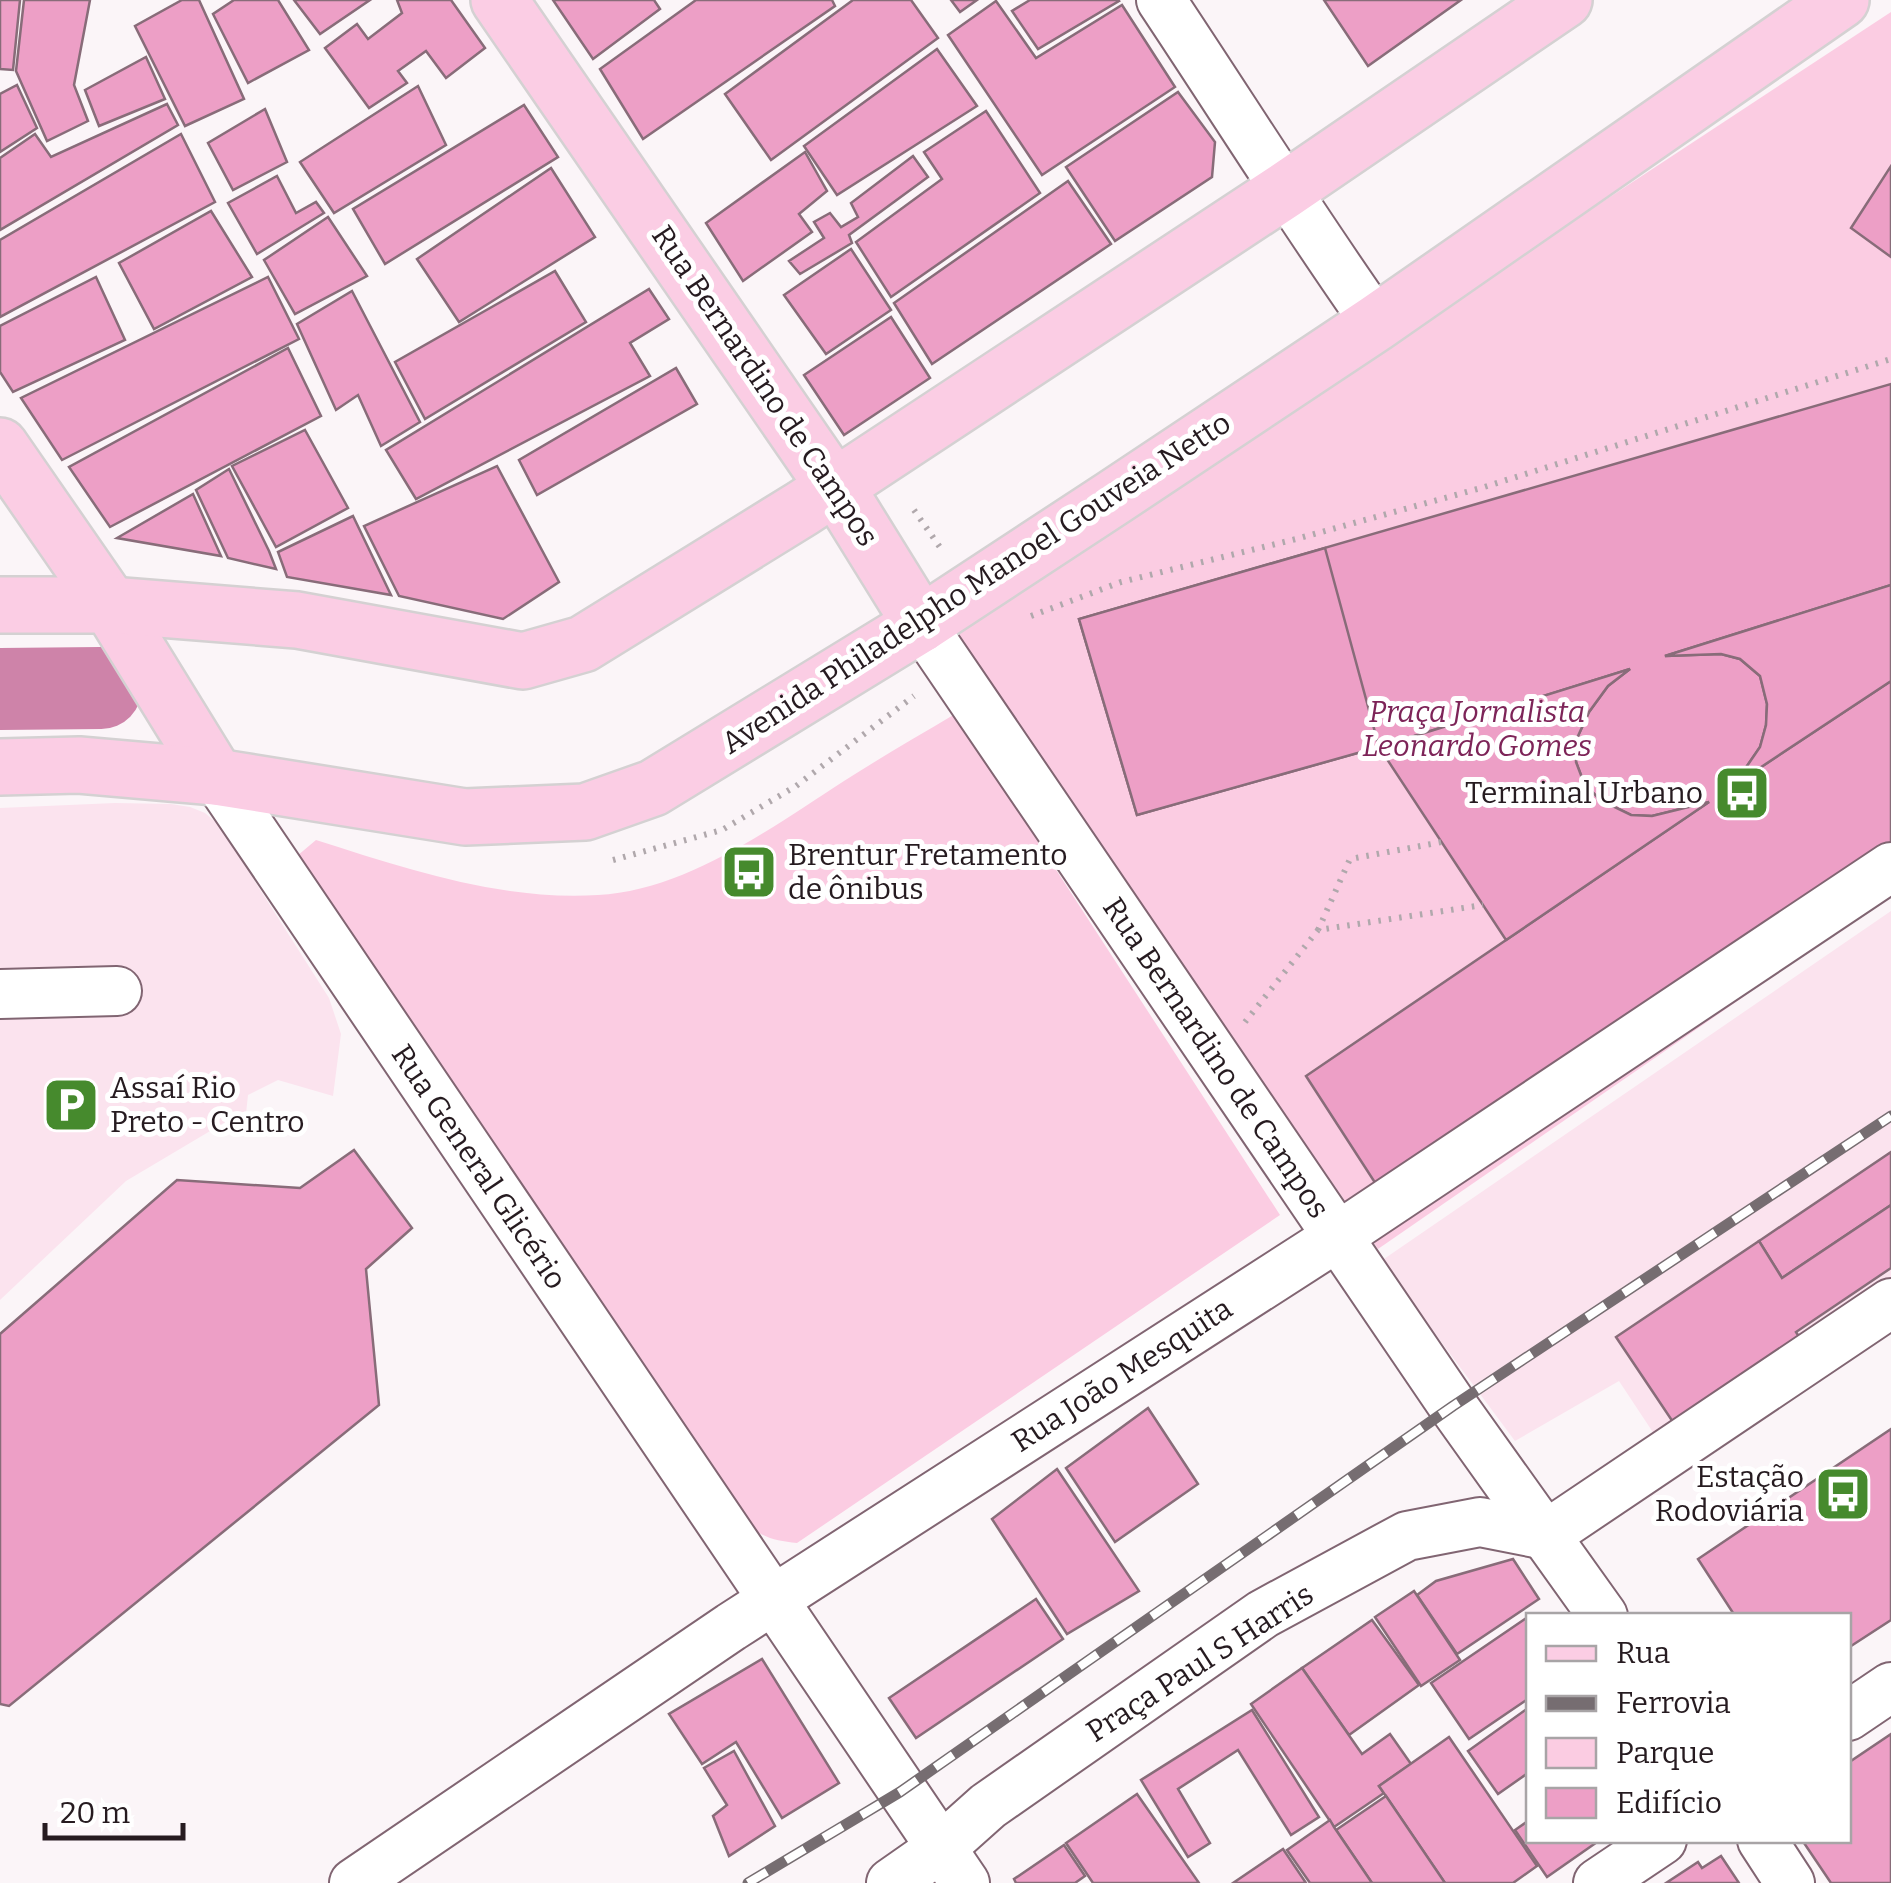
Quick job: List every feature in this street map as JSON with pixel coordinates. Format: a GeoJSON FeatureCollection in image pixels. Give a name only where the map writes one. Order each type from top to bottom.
{"type":"FeatureCollection","features":[{"type":"Feature","properties":{"kind":"main road","name":"Rua Bernardino de Campos"},"geometry":{"type":"LineString","coordinates":[[500,0],[854,485],[913,609]]}},
{"type":"Feature","properties":{"kind":"main road"},"geometry":{"type":"LineString","coordinates":[[0,605],[119,620],[297,620],[523,662],[583,644],[854,485],[1290,200],[1564,0]]}},
{"type":"Feature","properties":{"kind":"main road","name":"Avenida Philadelpho Manoel Gouveia Netto"},"geometry":{"type":"LineString","coordinates":[[0,767],[209,767],[466,817],[585,812],[653,788],[913,609],[971,590],[1365,307],[1842,0]]}},
{"type":"Feature","properties":{"kind":"main road","name":"Rua General Glicério"},"geometry":{"type":"LineString","coordinates":[[0,446],[119,620],[209,767]]}},
{"type":"Feature","properties":{"kind":"street"},"geometry":{"type":"LineString","coordinates":[[1161,0],[1290,200],[1365,307]]}},
{"type":"Feature","properties":{"kind":"street","name":"Rua Bernardino de Campos"},"geometry":{"type":"LineString","coordinates":[[913,609],[1453,1406],[1602,1613]]}},
{"type":"Feature","properties":{"kind":"street","name":"Rua General Glicério"},"geometry":{"type":"LineString","coordinates":[[209,767],[953,1865]]}},
{"type":"Feature","properties":{"kind":"street","name":"Rua João Mesquita"},"geometry":{"type":"LineString","coordinates":[[354,1883],[731,1627],[1338,1237],[1891,867]]}},
{"type":"Feature","properties":{"kind":"street"},"geometry":{"type":"LineString","coordinates":[[0,994],[117,991]]}},
{"type":"Feature","properties":{"kind":"street"},"geometry":{"type":"LineString","coordinates":[[1546,1535],[1891,1303]]}},
{"type":"Feature","properties":{"kind":"street","name":"Praça Paul S Harris"},"geometry":{"type":"LineString","coordinates":[[890,1883],[953,1865],[988,1806],[1263,1614],[1408,1536],[1480,1522],[1546,1535]]}},
{"type":"Feature","properties":{"kind":"street"},"geometry":{"type":"LineString","coordinates":[[1851,1714],[1891,1687]]}},
{"type":"Feature","properties":{"kind":"street"},"geometry":{"type":"LineString","coordinates":[[1598,1883],[1658,1843]]}},
{"type":"Feature","properties":{"kind":"street"},"geometry":{"type":"LineString","coordinates":[[1764,1843],[1790,1883]]}},
{"type":"Feature","properties":{"kind":"path"},"geometry":{"type":"LineString","coordinates":[[854,485],[971,590]]}},
{"type":"Feature","properties":{"kind":"path"},"geometry":{"type":"LineString","coordinates":[[1216,1058],[1318,930],[1350,859],[1442,842]]}},
{"type":"Feature","properties":{"kind":"path"},"geometry":{"type":"LineString","coordinates":[[1318,930],[1483,905]]}},
{"type":"Feature","properties":{"kind":"shaded area","name":"Assaí Rio Preto - Centro"},"geometry":{"type":"Polygon","coordinates":[[[115,803],[190,807],[219,825],[329,998],[341,1034],[333,1096],[278,1080],[248,1095],[245,1123],[227,1121],[126,1181],[0,1300],[0,808],[115,803]]]}},
{"type":"Feature","properties":{"kind":"shaded area"},"geometry":{"type":"Polygon","coordinates":[[[1891,911],[1891,1291],[1662,1446],[1619,1381],[1515,1441],[1381,1261],[1891,911]]]}},
{"type":"Feature","properties":{"kind":"green space","name":"Praça Jornalista Leonardo Gomes"},"geometry":{"type":"Polygon","coordinates":[[[1891,12],[1891,895],[1378,1249],[952,630],[1891,12]]]}},
{"type":"Feature","properties":{"kind":"green space"},"geometry":{"type":"Polygon","coordinates":[[[955,714],[1280,1215],[797,1543],[779,1540],[752,1528],[297,856],[316,840],[420,872],[490,888],[562,896],[631,891],[663,882],[727,854],[955,714]]]}},
{"type":"Feature","properties":{"kind":"building"},"geometry":{"type":"Polygon","coordinates":[[[0,0],[20,0],[13,70],[0,69],[0,0]]]}},
{"type":"Feature","properties":{"kind":"building"},"geometry":{"type":"Polygon","coordinates":[[[24,0],[90,0],[74,85],[88,121],[47,141],[16,71],[24,0]]]}},
{"type":"Feature","properties":{"kind":"building"},"geometry":{"type":"Polygon","coordinates":[[[182,0],[199,0],[244,99],[185,126],[135,26],[182,0]]]}},
{"type":"Feature","properties":{"kind":"building"},"geometry":{"type":"Polygon","coordinates":[[[234,0],[278,0],[309,50],[248,83],[213,14],[234,0]]]}},
{"type":"Feature","properties":{"kind":"building"},"geometry":{"type":"Polygon","coordinates":[[[294,0],[370,0],[320,34],[294,0]]]}},
{"type":"Feature","properties":{"kind":"building"},"geometry":{"type":"Polygon","coordinates":[[[397,0],[451,0],[485,48],[446,78],[426,51],[398,71],[407,83],[369,108],[325,48],[357,24],[368,39],[402,13],[397,0]]]}},
{"type":"Feature","properties":{"kind":"building"},"geometry":{"type":"Polygon","coordinates":[[[553,0],[654,0],[660,9],[593,59],[553,0]]]}},
{"type":"Feature","properties":{"kind":"building"},"geometry":{"type":"Polygon","coordinates":[[[696,0],[832,0],[835,6],[643,139],[600,69],[696,0]]]}},
{"type":"Feature","properties":{"kind":"building"},"geometry":{"type":"Polygon","coordinates":[[[853,0],[911,0],[938,38],[771,160],[725,94],[853,0]]]}},
{"type":"Feature","properties":{"kind":"building"},"geometry":{"type":"Polygon","coordinates":[[[951,0],[977,0],[960,12],[951,0]]]}},
{"type":"Feature","properties":{"kind":"building"},"geometry":{"type":"Polygon","coordinates":[[[1030,0],[1119,1],[1038,49],[1012,11],[1030,0]]]}},
{"type":"Feature","properties":{"kind":"building"},"geometry":{"type":"Polygon","coordinates":[[[1324,0],[1461,0],[1368,66],[1324,0]]]}},
{"type":"Feature","properties":{"kind":"building"},"geometry":{"type":"Polygon","coordinates":[[[996,1],[1036,58],[1122,5],[1175,87],[1042,175],[948,35],[996,1]]]}},
{"type":"Feature","properties":{"kind":"building"},"geometry":{"type":"Polygon","coordinates":[[[937,49],[977,106],[837,195],[804,146],[937,49]]]}},
{"type":"Feature","properties":{"kind":"building"},"geometry":{"type":"Polygon","coordinates":[[[146,57],[165,99],[99,126],[85,90],[146,57]]]}},
{"type":"Feature","properties":{"kind":"building"},"geometry":{"type":"Polygon","coordinates":[[[17,85],[37,128],[0,152],[0,94],[17,85]]]}},
{"type":"Feature","properties":{"kind":"building"},"geometry":{"type":"Polygon","coordinates":[[[418,86],[446,145],[334,213],[300,162],[418,86]]]}},
{"type":"Feature","properties":{"kind":"building"},"geometry":{"type":"Polygon","coordinates":[[[1178,92],[1215,142],[1212,177],[1115,241],[1066,167],[1178,92]]]}},
{"type":"Feature","properties":{"kind":"building"},"geometry":{"type":"Polygon","coordinates":[[[167,104],[178,125],[0,230],[0,158],[35,134],[51,157],[167,104]]]}},
{"type":"Feature","properties":{"kind":"building"},"geometry":{"type":"Polygon","coordinates":[[[524,105],[558,157],[385,264],[353,209],[524,105]]]}},
{"type":"Feature","properties":{"kind":"building"},"geometry":{"type":"Polygon","coordinates":[[[265,109],[287,162],[233,190],[208,143],[265,109]]]}},
{"type":"Feature","properties":{"kind":"building"},"geometry":{"type":"Polygon","coordinates":[[[986,111],[1040,193],[891,297],[856,242],[942,179],[924,152],[986,111]]]}},
{"type":"Feature","properties":{"kind":"building"},"geometry":{"type":"Polygon","coordinates":[[[181,134],[215,202],[0,317],[0,240],[181,134]]]}},
{"type":"Feature","properties":{"kind":"building"},"geometry":{"type":"Polygon","coordinates":[[[805,152],[827,191],[799,214],[812,232],[743,281],[706,223],[805,152]]]}},
{"type":"Feature","properties":{"kind":"building"},"geometry":{"type":"Polygon","coordinates":[[[913,156],[928,177],[849,235],[852,243],[800,274],[789,261],[824,238],[814,222],[830,213],[841,227],[858,217],[851,203],[913,156]]]}},
{"type":"Feature","properties":{"kind":"building"},"geometry":{"type":"Polygon","coordinates":[[[1891,166],[1891,257],[1851,228],[1891,166]]]}},
{"type":"Feature","properties":{"kind":"building"},"geometry":{"type":"Polygon","coordinates":[[[551,168],[595,237],[459,322],[417,259],[551,168]]]}},
{"type":"Feature","properties":{"kind":"building"},"geometry":{"type":"Polygon","coordinates":[[[277,176],[296,213],[316,202],[324,213],[257,254],[228,203],[277,176]]]}},
{"type":"Feature","properties":{"kind":"building"},"geometry":{"type":"Polygon","coordinates":[[[1068,181],[1111,244],[932,364],[894,303],[1068,181]]]}},
{"type":"Feature","properties":{"kind":"building"},"geometry":{"type":"Polygon","coordinates":[[[211,211],[252,277],[154,329],[119,263],[211,211]]]}},
{"type":"Feature","properties":{"kind":"building"},"geometry":{"type":"Polygon","coordinates":[[[328,217],[367,276],[295,314],[264,260],[328,217]]]}},
{"type":"Feature","properties":{"kind":"building"},"geometry":{"type":"Polygon","coordinates":[[[851,249],[891,310],[826,354],[784,295],[851,249]]]}},
{"type":"Feature","properties":{"kind":"building"},"geometry":{"type":"Polygon","coordinates":[[[555,271],[586,322],[425,419],[395,362],[555,271]]]}},
{"type":"Feature","properties":{"kind":"building"},"geometry":{"type":"Polygon","coordinates":[[[96,277],[125,340],[13,392],[0,372],[0,326],[96,277]]]}},
{"type":"Feature","properties":{"kind":"building"},"geometry":{"type":"Polygon","coordinates":[[[268,277],[299,339],[62,460],[21,398],[268,277]]]}},
{"type":"Feature","properties":{"kind":"building"},"geometry":{"type":"Polygon","coordinates":[[[649,289],[669,319],[630,343],[650,376],[416,499],[386,450],[649,289]]]}},
{"type":"Feature","properties":{"kind":"building"},"geometry":{"type":"Polygon","coordinates":[[[352,291],[420,422],[381,446],[358,395],[336,410],[297,324],[352,291]]]}},
{"type":"Feature","properties":{"kind":"building"},"geometry":{"type":"Polygon","coordinates":[[[891,317],[930,378],[844,435],[804,375],[891,317]]]}},
{"type":"Feature","properties":{"kind":"building"},"geometry":{"type":"Polygon","coordinates":[[[288,348],[321,416],[110,527],[69,467],[288,348]]]}},
{"type":"Feature","properties":{"kind":"building"},"geometry":{"type":"Polygon","coordinates":[[[676,368],[697,404],[537,495],[519,460],[676,368]]]}},
{"type":"Feature","properties":{"kind":"building","name":"Terminal Urbano"},"geometry":{"type":"Polygon","coordinates":[[[1891,384],[1891,585],[1665,656],[1721,654],[1740,659],[1760,676],[1767,704],[1766,725],[1760,747],[1734,785],[1891,681],[1891,878],[1394,1212],[1306,1076],[1709,802],[1652,816],[1631,815],[1600,800],[1584,783],[1576,762],[1578,736],[1608,686],[1630,669],[1379,747],[1137,815],[1079,619],[1891,384]]]}},
{"type":"Feature","properties":{"kind":"building"},"geometry":{"type":"Polygon","coordinates":[[[305,430],[348,508],[276,547],[232,466],[305,430]]]}},
{"type":"Feature","properties":{"kind":"building"},"geometry":{"type":"Polygon","coordinates":[[[497,466],[559,582],[503,619],[399,596],[364,526],[497,466]]]}},
{"type":"Feature","properties":{"kind":"building"},"geometry":{"type":"Polygon","coordinates":[[[229,469],[276,569],[228,558],[196,490],[229,469]]]}},
{"type":"Feature","properties":{"kind":"building"},"geometry":{"type":"Polygon","coordinates":[[[193,494],[221,556],[117,538],[193,494]]]}},
{"type":"Feature","properties":{"kind":"building"},"geometry":{"type":"Polygon","coordinates":[[[353,516],[391,595],[287,577],[278,552],[353,516]]]}},
{"type":"Feature","properties":{"kind":"building"},"geometry":{"type":"Polygon","coordinates":[[[1325,548],[1379,747],[1137,815],[1079,619],[1325,548]]]}},
{"type":"Feature","properties":{"kind":"building"},"geometry":{"type":"Polygon","coordinates":[[[1891,585],[1891,681],[1734,785],[1760,747],[1766,725],[1767,704],[1760,676],[1740,659],[1721,654],[1665,656],[1891,585]]]}},
{"type":"Feature","properties":{"kind":"building"},"geometry":{"type":"Polygon","coordinates":[[[1630,669],[1608,686],[1578,736],[1576,762],[1584,783],[1600,800],[1631,815],[1652,816],[1709,802],[1506,940],[1379,747],[1630,669]]]}},
{"type":"Feature","properties":{"kind":"building"},"geometry":{"type":"Polygon","coordinates":[[[354,1150],[412,1228],[366,1269],[379,1405],[9,1706],[0,1704],[0,1334],[177,1180],[300,1188],[354,1150]]]}},
{"type":"Feature","properties":{"kind":"building"},"geometry":{"type":"Polygon","coordinates":[[[1891,1152],[1891,1205],[1782,1278],[1759,1241],[1891,1152]]]}},
{"type":"Feature","properties":{"kind":"building"},"geometry":{"type":"Polygon","coordinates":[[[1891,1205],[1891,1268],[1796,1332],[1805,1346],[1679,1431],[1616,1337],[1759,1241],[1782,1278],[1891,1205]]]}},
{"type":"Feature","properties":{"kind":"building"},"geometry":{"type":"Polygon","coordinates":[[[1148,1408],[1198,1484],[1115,1542],[1066,1468],[1148,1408]]]}},
{"type":"Feature","properties":{"kind":"building","name":"Estação Rodoviária"},"geometry":{"type":"Polygon","coordinates":[[[1891,1429],[1891,1620],[1851,1646],[1851,1613],[1733,1613],[1698,1559],[1891,1429]]]}},
{"type":"Feature","properties":{"kind":"building"},"geometry":{"type":"Polygon","coordinates":[[[1057,1469],[1139,1591],[1067,1634],[992,1519],[1057,1469]]]}},
{"type":"Feature","properties":{"kind":"building"},"geometry":{"type":"Polygon","coordinates":[[[1513,1559],[1539,1599],[1457,1654],[1417,1595],[1436,1581],[1513,1559]]]}},
{"type":"Feature","properties":{"kind":"building"},"geometry":{"type":"Polygon","coordinates":[[[1414,1591],[1460,1660],[1421,1686],[1375,1617],[1414,1591]]]}},
{"type":"Feature","properties":{"kind":"building"},"geometry":{"type":"Polygon","coordinates":[[[1036,1599],[1063,1639],[916,1738],[889,1698],[1036,1599]]]}},
{"type":"Feature","properties":{"kind":"building"},"geometry":{"type":"Polygon","coordinates":[[[1526,1618],[1526,1700],[1469,1739],[1431,1683],[1526,1618]]]}},
{"type":"Feature","properties":{"kind":"building"},"geometry":{"type":"Polygon","coordinates":[[[1372,1620],[1419,1685],[1349,1735],[1302,1668],[1372,1620]]]}},
{"type":"Feature","properties":{"kind":"building"},"geometry":{"type":"Polygon","coordinates":[[[762,1659],[839,1783],[782,1818],[736,1742],[702,1764],[669,1714],[762,1659]]]}},
{"type":"Feature","properties":{"kind":"building"},"geometry":{"type":"Polygon","coordinates":[[[1302,1668],[1362,1754],[1390,1734],[1411,1764],[1379,1786],[1384,1793],[1334,1827],[1251,1704],[1302,1668]]]}},
{"type":"Feature","properties":{"kind":"building"},"geometry":{"type":"Polygon","coordinates":[[[1526,1709],[1526,1774],[1498,1794],[1468,1751],[1526,1709]]]}},
{"type":"Feature","properties":{"kind":"building"},"geometry":{"type":"Polygon","coordinates":[[[1252,1710],[1319,1817],[1291,1835],[1238,1750],[1178,1789],[1210,1843],[1188,1857],[1141,1780],[1252,1710]]]}},
{"type":"Feature","properties":{"kind":"building"},"geometry":{"type":"Polygon","coordinates":[[[1891,1734],[1891,1883],[1831,1883],[1804,1843],[1851,1843],[1851,1761],[1891,1734]]]}},
{"type":"Feature","properties":{"kind":"building"},"geometry":{"type":"Polygon","coordinates":[[[1449,1737],[1537,1866],[1513,1883],[1445,1883],[1379,1786],[1449,1737]]]}},
{"type":"Feature","properties":{"kind":"building"},"geometry":{"type":"Polygon","coordinates":[[[734,1751],[775,1826],[729,1856],[713,1816],[727,1805],[704,1768],[734,1751]]]}},
{"type":"Feature","properties":{"kind":"building"},"geometry":{"type":"Polygon","coordinates":[[[1137,1794],[1199,1883],[1093,1883],[1066,1843],[1137,1794]]]}},
{"type":"Feature","properties":{"kind":"building"},"geometry":{"type":"Polygon","coordinates":[[[1386,1796],[1445,1883],[1372,1883],[1336,1830],[1386,1796]]]}},
{"type":"Feature","properties":{"kind":"building"},"geometry":{"type":"Polygon","coordinates":[[[1330,1820],[1372,1883],[1310,1883],[1287,1850],[1330,1820]]]}},
{"type":"Feature","properties":{"kind":"building"},"geometry":{"type":"Polygon","coordinates":[[[1526,1822],[1526,1843],[1596,1843],[1547,1877],[1515,1830],[1526,1822]]]}},
{"type":"Feature","properties":{"kind":"building"},"geometry":{"type":"Polygon","coordinates":[[[1064,1845],[1085,1876],[1075,1883],[1016,1883],[1014,1879],[1064,1845]]]}},
{"type":"Feature","properties":{"kind":"building"},"geometry":{"type":"Polygon","coordinates":[[[1283,1849],[1306,1883],[1233,1883],[1283,1849]]]}},
{"type":"Feature","properties":{"kind":"building"},"geometry":{"type":"Polygon","coordinates":[[[1721,1856],[1739,1883],[1666,1883],[1698,1862],[1702,1868],[1721,1856]]]}},
{"type":"Feature","properties":{"kind":"waterway"},"geometry":{"type":"LineString","coordinates":[[0,689],[101,688]]}},
{"type":"Feature","properties":{"kind":"railway"},"geometry":{"type":"LineString","coordinates":[[748,1883],[900,1792],[1453,1406],[1891,1116]]}},
{"type":"Feature","properties":{"kind":"place","name":"Terminal Urbano"},"geometry":{"type":"Point","coordinates":[1742,793]}},
{"type":"Feature","properties":{"kind":"place","name":"Brentur Fretamento de ônibus"},"geometry":{"type":"Point","coordinates":[749,872]}},
{"type":"Feature","properties":{"kind":"place","name":"Assaí Rio Preto - Centro"},"geometry":{"type":"Point","coordinates":[71,1105]}},
{"type":"Feature","properties":{"kind":"place","name":"Estação Rodoviária"},"geometry":{"type":"Point","coordinates":[1843,1494]}}]}
